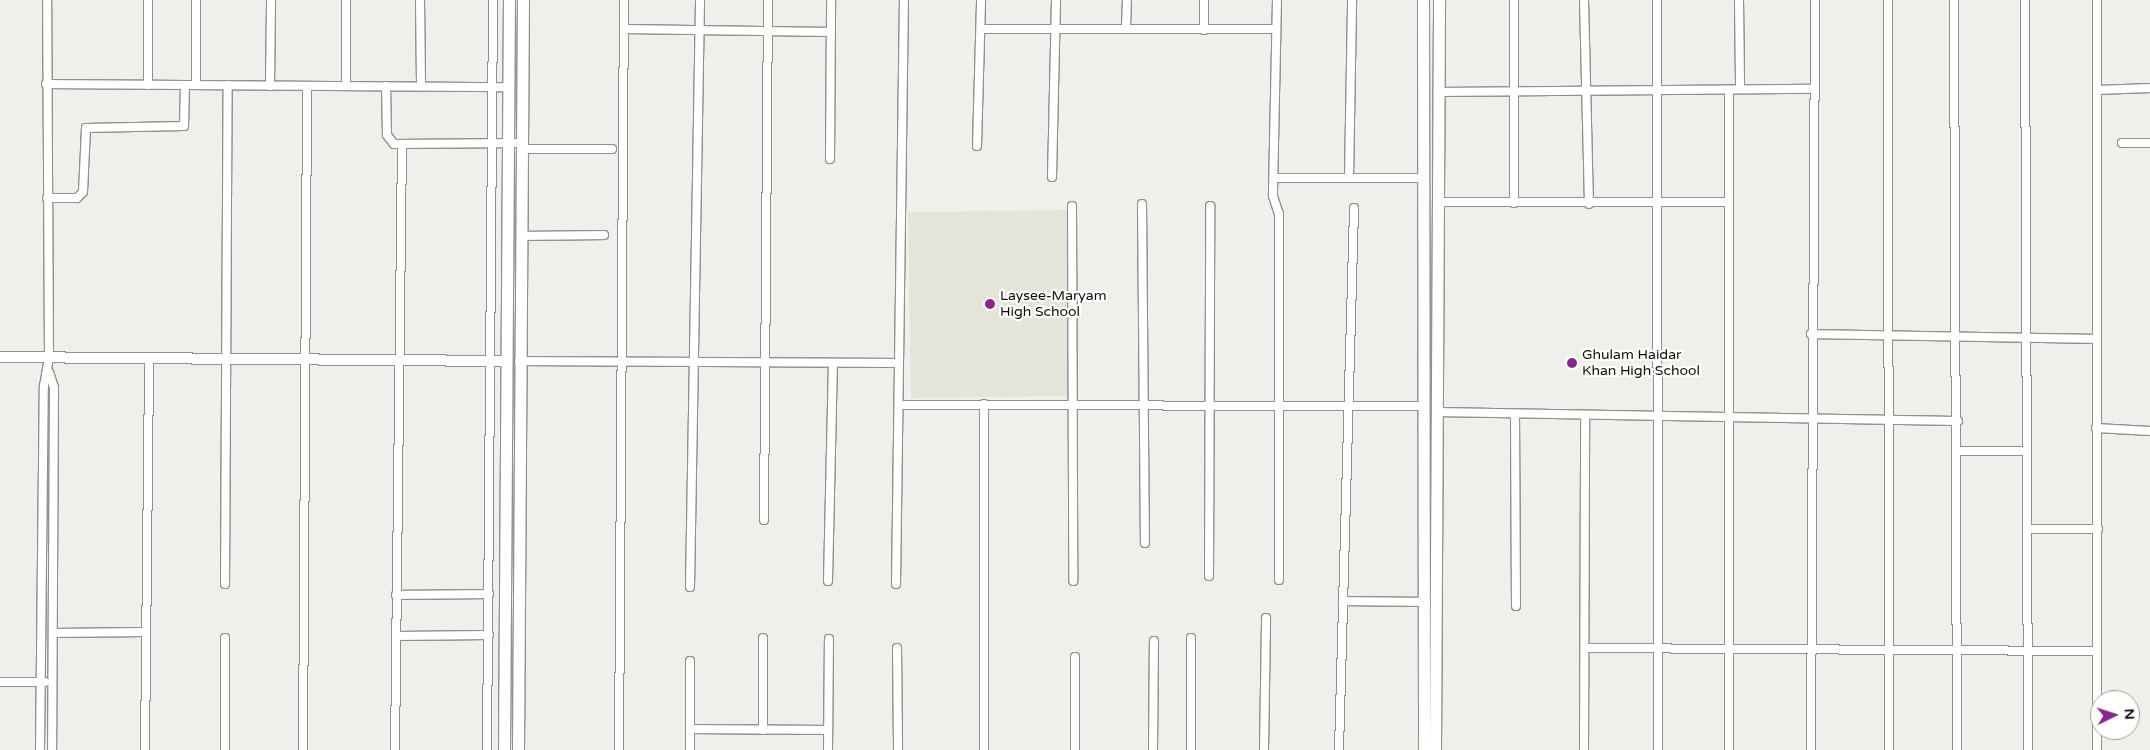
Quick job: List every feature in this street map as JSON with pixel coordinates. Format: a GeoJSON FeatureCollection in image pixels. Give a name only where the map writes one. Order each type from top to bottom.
{"type":"FeatureCollection","features":[{"type":"Feature","properties":{"kind":"main road"},"geometry":{"type":"LineString","coordinates":[[504,750],[505,361],[510,0]]}},
{"type":"Feature","properties":{"kind":"main road"},"geometry":{"type":"LineString","coordinates":[[518,750],[519,361],[523,0]]}},
{"type":"Feature","properties":{"kind":"main road"},"geometry":{"type":"LineString","coordinates":[[1423,0],[1426,602],[1424,750]]}},
{"type":"Feature","properties":{"kind":"main road"},"geometry":{"type":"LineString","coordinates":[[1435,750],[1439,0]]}},
{"type":"Feature","properties":{"kind":"main road"},"geometry":{"type":"LineString","coordinates":[[506,264],[513,269],[520,264]]}},
{"type":"Feature","properties":{"kind":"main road"},"geometry":{"type":"LineString","coordinates":[[506,302],[513,296],[520,301]]}},
{"type":"Feature","properties":{"kind":"main road"},"geometry":{"type":"LineString","coordinates":[[1425,329],[1437,329]]}},
{"type":"Feature","properties":{"kind":"street"},"geometry":{"type":"LineString","coordinates":[[40,750],[44,386],[48,372],[49,357],[46,0]]}},
{"type":"Feature","properties":{"kind":"street"},"geometry":{"type":"LineString","coordinates":[[148,0],[148,85]]}},
{"type":"Feature","properties":{"kind":"street"},"geometry":{"type":"LineString","coordinates":[[196,0],[196,85]]}},
{"type":"Feature","properties":{"kind":"street"},"geometry":{"type":"LineString","coordinates":[[270,86],[271,0]]}},
{"type":"Feature","properties":{"kind":"street"},"geometry":{"type":"LineString","coordinates":[[346,0],[346,86]]}},
{"type":"Feature","properties":{"kind":"street"},"geometry":{"type":"LineString","coordinates":[[420,0],[421,86]]}},
{"type":"Feature","properties":{"kind":"street"},"geometry":{"type":"LineString","coordinates":[[488,750],[494,87],[493,0]]}},
{"type":"Feature","properties":{"kind":"street"},"geometry":{"type":"LineString","coordinates":[[619,750],[625,362],[624,0]]}},
{"type":"Feature","properties":{"kind":"street"},"geometry":{"type":"LineString","coordinates":[[690,587],[696,362],[700,0]]}},
{"type":"Feature","properties":{"kind":"street"},"geometry":{"type":"LineString","coordinates":[[764,520],[768,0]]}},
{"type":"Feature","properties":{"kind":"street"},"geometry":{"type":"LineString","coordinates":[[830,159],[831,0]]}},
{"type":"Feature","properties":{"kind":"street"},"geometry":{"type":"LineString","coordinates":[[896,584],[904,0]]}},
{"type":"Feature","properties":{"kind":"street"},"geometry":{"type":"LineString","coordinates":[[977,146],[981,0]]}},
{"type":"Feature","properties":{"kind":"street"},"geometry":{"type":"LineString","coordinates":[[1052,177],[1056,0]]}},
{"type":"Feature","properties":{"kind":"street"},"geometry":{"type":"LineString","coordinates":[[1126,27],[1127,0]]}},
{"type":"Feature","properties":{"kind":"street"},"geometry":{"type":"LineString","coordinates":[[1204,0],[1204,30]]}},
{"type":"Feature","properties":{"kind":"street"},"geometry":{"type":"LineString","coordinates":[[1277,0],[1274,178],[1278,214],[1279,580]]}},
{"type":"Feature","properties":{"kind":"street"},"geometry":{"type":"LineString","coordinates":[[1349,178],[1352,0]]}},
{"type":"Feature","properties":{"kind":"street"},"geometry":{"type":"LineString","coordinates":[[1514,0],[1514,202]]}},
{"type":"Feature","properties":{"kind":"street"},"geometry":{"type":"LineString","coordinates":[[1584,0],[1589,204]]}},
{"type":"Feature","properties":{"kind":"street"},"geometry":{"type":"LineString","coordinates":[[1656,0],[1658,93],[1656,416],[1658,750]]}},
{"type":"Feature","properties":{"kind":"street"},"geometry":{"type":"LineString","coordinates":[[1739,0],[1740,87]]}},
{"type":"Feature","properties":{"kind":"street"},"geometry":{"type":"LineString","coordinates":[[1810,750],[1811,334],[1816,89],[1815,0]]}},
{"type":"Feature","properties":{"kind":"street"},"geometry":{"type":"LineString","coordinates":[[1888,0],[1889,750]]}},
{"type":"Feature","properties":{"kind":"street"},"geometry":{"type":"LineString","coordinates":[[1954,0],[1958,421],[1957,750]]}},
{"type":"Feature","properties":{"kind":"street"},"geometry":{"type":"LineString","coordinates":[[2025,0],[2028,750]]}},
{"type":"Feature","properties":{"kind":"street"},"geometry":{"type":"LineString","coordinates":[[2097,0],[2096,428],[2098,529],[2096,651],[2098,750]]}},
{"type":"Feature","properties":{"kind":"street"},"geometry":{"type":"LineString","coordinates":[[981,29],[1126,27],[1204,30],[1276,29]]}},
{"type":"Feature","properties":{"kind":"street"},"geometry":{"type":"LineString","coordinates":[[624,29],[831,32]]}},
{"type":"Feature","properties":{"kind":"street"},"geometry":{"type":"LineString","coordinates":[[46,84],[508,87]]}},
{"type":"Feature","properties":{"kind":"street"},"geometry":{"type":"LineString","coordinates":[[48,198],[77,198],[83,192],[86,128],[184,126],[184,85]]}},
{"type":"Feature","properties":{"kind":"street"},"geometry":{"type":"LineString","coordinates":[[226,584],[228,85]]}},
{"type":"Feature","properties":{"kind":"street"},"geometry":{"type":"LineString","coordinates":[[303,750],[307,86]]}},
{"type":"Feature","properties":{"kind":"street"},"geometry":{"type":"LineString","coordinates":[[386,86],[387,135],[402,146],[508,143],[521,146],[612,149]]}},
{"type":"Feature","properties":{"kind":"street"},"geometry":{"type":"LineString","coordinates":[[1438,92],[1729,93],[1740,87],[1816,89]]}},
{"type":"Feature","properties":{"kind":"street"},"geometry":{"type":"LineString","coordinates":[[2097,90],[2150,88]]}},
{"type":"Feature","properties":{"kind":"street"},"geometry":{"type":"LineString","coordinates":[[1729,93],[1727,649],[1729,750]]}},
{"type":"Feature","properties":{"kind":"street"},"geometry":{"type":"LineString","coordinates":[[2122,143],[2150,143]]}},
{"type":"Feature","properties":{"kind":"street"},"geometry":{"type":"LineString","coordinates":[[395,750],[397,359],[402,146]]}},
{"type":"Feature","properties":{"kind":"street"},"geometry":{"type":"LineString","coordinates":[[1274,178],[1425,178]]}},
{"type":"Feature","properties":{"kind":"street"},"geometry":{"type":"LineString","coordinates":[[1438,202],[1658,204],[1728,202]]}},
{"type":"Feature","properties":{"kind":"street"},"geometry":{"type":"LineString","coordinates":[[1142,204],[1145,544]]}},
{"type":"Feature","properties":{"kind":"street"},"geometry":{"type":"LineString","coordinates":[[1072,206],[1073,581]]}},
{"type":"Feature","properties":{"kind":"street"},"geometry":{"type":"LineString","coordinates":[[1209,576],[1212,404],[1210,206]]}},
{"type":"Feature","properties":{"kind":"street"},"geometry":{"type":"LineString","coordinates":[[1339,750],[1354,208]]}},
{"type":"Feature","properties":{"kind":"street"},"geometry":{"type":"LineString","coordinates":[[520,236],[604,235]]}},
{"type":"Feature","properties":{"kind":"street"},"geometry":{"type":"LineString","coordinates":[[1811,334],[1957,337],[2027,336],[2096,339]]}},
{"type":"Feature","properties":{"kind":"street"},"geometry":{"type":"LineString","coordinates":[[0,357],[505,361]]}},
{"type":"Feature","properties":{"kind":"street"},"geometry":{"type":"LineString","coordinates":[[144,750],[149,357]]}},
{"type":"Feature","properties":{"kind":"street"},"geometry":{"type":"LineString","coordinates":[[519,361],[898,363]]}},
{"type":"Feature","properties":{"kind":"street"},"geometry":{"type":"LineString","coordinates":[[828,581],[834,364]]}},
{"type":"Feature","properties":{"kind":"street"},"geometry":{"type":"LineString","coordinates":[[48,372],[54,387],[52,750]]}},
{"type":"Feature","properties":{"kind":"street"},"geometry":{"type":"LineString","coordinates":[[984,404],[984,750]]}},
{"type":"Feature","properties":{"kind":"street"},"geometry":{"type":"LineString","coordinates":[[899,405],[1280,404],[1425,406]]}},
{"type":"Feature","properties":{"kind":"street"},"geometry":{"type":"LineString","coordinates":[[1437,412],[1729,419],[1958,421]]}},
{"type":"Feature","properties":{"kind":"street"},"geometry":{"type":"LineString","coordinates":[[1516,415],[1516,606]]}},
{"type":"Feature","properties":{"kind":"street"},"geometry":{"type":"LineString","coordinates":[[1584,750],[1585,415]]}},
{"type":"Feature","properties":{"kind":"street"},"geometry":{"type":"LineString","coordinates":[[2096,428],[2150,431]]}},
{"type":"Feature","properties":{"kind":"street"},"geometry":{"type":"LineString","coordinates":[[1957,451],[2027,451]]}},
{"type":"Feature","properties":{"kind":"street"},"geometry":{"type":"LineString","coordinates":[[2028,529],[2098,529]]}},
{"type":"Feature","properties":{"kind":"street"},"geometry":{"type":"LineString","coordinates":[[42,574],[53,574]]}},
{"type":"Feature","properties":{"kind":"street"},"geometry":{"type":"LineString","coordinates":[[396,595],[489,594]]}},
{"type":"Feature","properties":{"kind":"street"},"geometry":{"type":"LineString","coordinates":[[1343,601],[1426,602]]}},
{"type":"Feature","properties":{"kind":"street"},"geometry":{"type":"LineString","coordinates":[[1264,750],[1266,618]]}},
{"type":"Feature","properties":{"kind":"street"},"geometry":{"type":"LineString","coordinates":[[53,633],[146,632]]}},
{"type":"Feature","properties":{"kind":"street"},"geometry":{"type":"LineString","coordinates":[[396,636],[489,635]]}},
{"type":"Feature","properties":{"kind":"street"},"geometry":{"type":"LineString","coordinates":[[225,638],[225,750]]}},
{"type":"Feature","properties":{"kind":"street"},"geometry":{"type":"LineString","coordinates":[[763,730],[764,638]]}},
{"type":"Feature","properties":{"kind":"street"},"geometry":{"type":"LineString","coordinates":[[1190,750],[1191,638]]}},
{"type":"Feature","properties":{"kind":"street"},"geometry":{"type":"LineString","coordinates":[[828,750],[829,639]]}},
{"type":"Feature","properties":{"kind":"street"},"geometry":{"type":"LineString","coordinates":[[1153,750],[1154,641]]}},
{"type":"Feature","properties":{"kind":"street"},"geometry":{"type":"LineString","coordinates":[[897,648],[898,750]]}},
{"type":"Feature","properties":{"kind":"street"},"geometry":{"type":"LineString","coordinates":[[1585,648],[2096,651]]}},
{"type":"Feature","properties":{"kind":"street"},"geometry":{"type":"LineString","coordinates":[[41,649],[53,649]]}},
{"type":"Feature","properties":{"kind":"street"},"geometry":{"type":"LineString","coordinates":[[1075,657],[1075,750]]}},
{"type":"Feature","properties":{"kind":"street"},"geometry":{"type":"LineString","coordinates":[[690,662],[690,750]]}},
{"type":"Feature","properties":{"kind":"street"},"geometry":{"type":"LineString","coordinates":[[0,682],[52,682]]}},
{"type":"Feature","properties":{"kind":"street"},"geometry":{"type":"LineString","coordinates":[[690,729],[828,730]]}},
{"type":"Feature","properties":{"kind":"shaded area","name":"Laysee-Maryam High School"},"geometry":{"type":"Polygon","coordinates":[[[1068,210],[1071,396],[911,398],[908,212],[1068,210]]]}},
{"type":"Feature","properties":{"kind":"place","name":"Laysee-Maryam High School"},"geometry":{"type":"Point","coordinates":[990,304]}},
{"type":"Feature","properties":{"kind":"place","name":"Ghulam Haidar Khan High School"},"geometry":{"type":"Point","coordinates":[1572,363]}}]}
